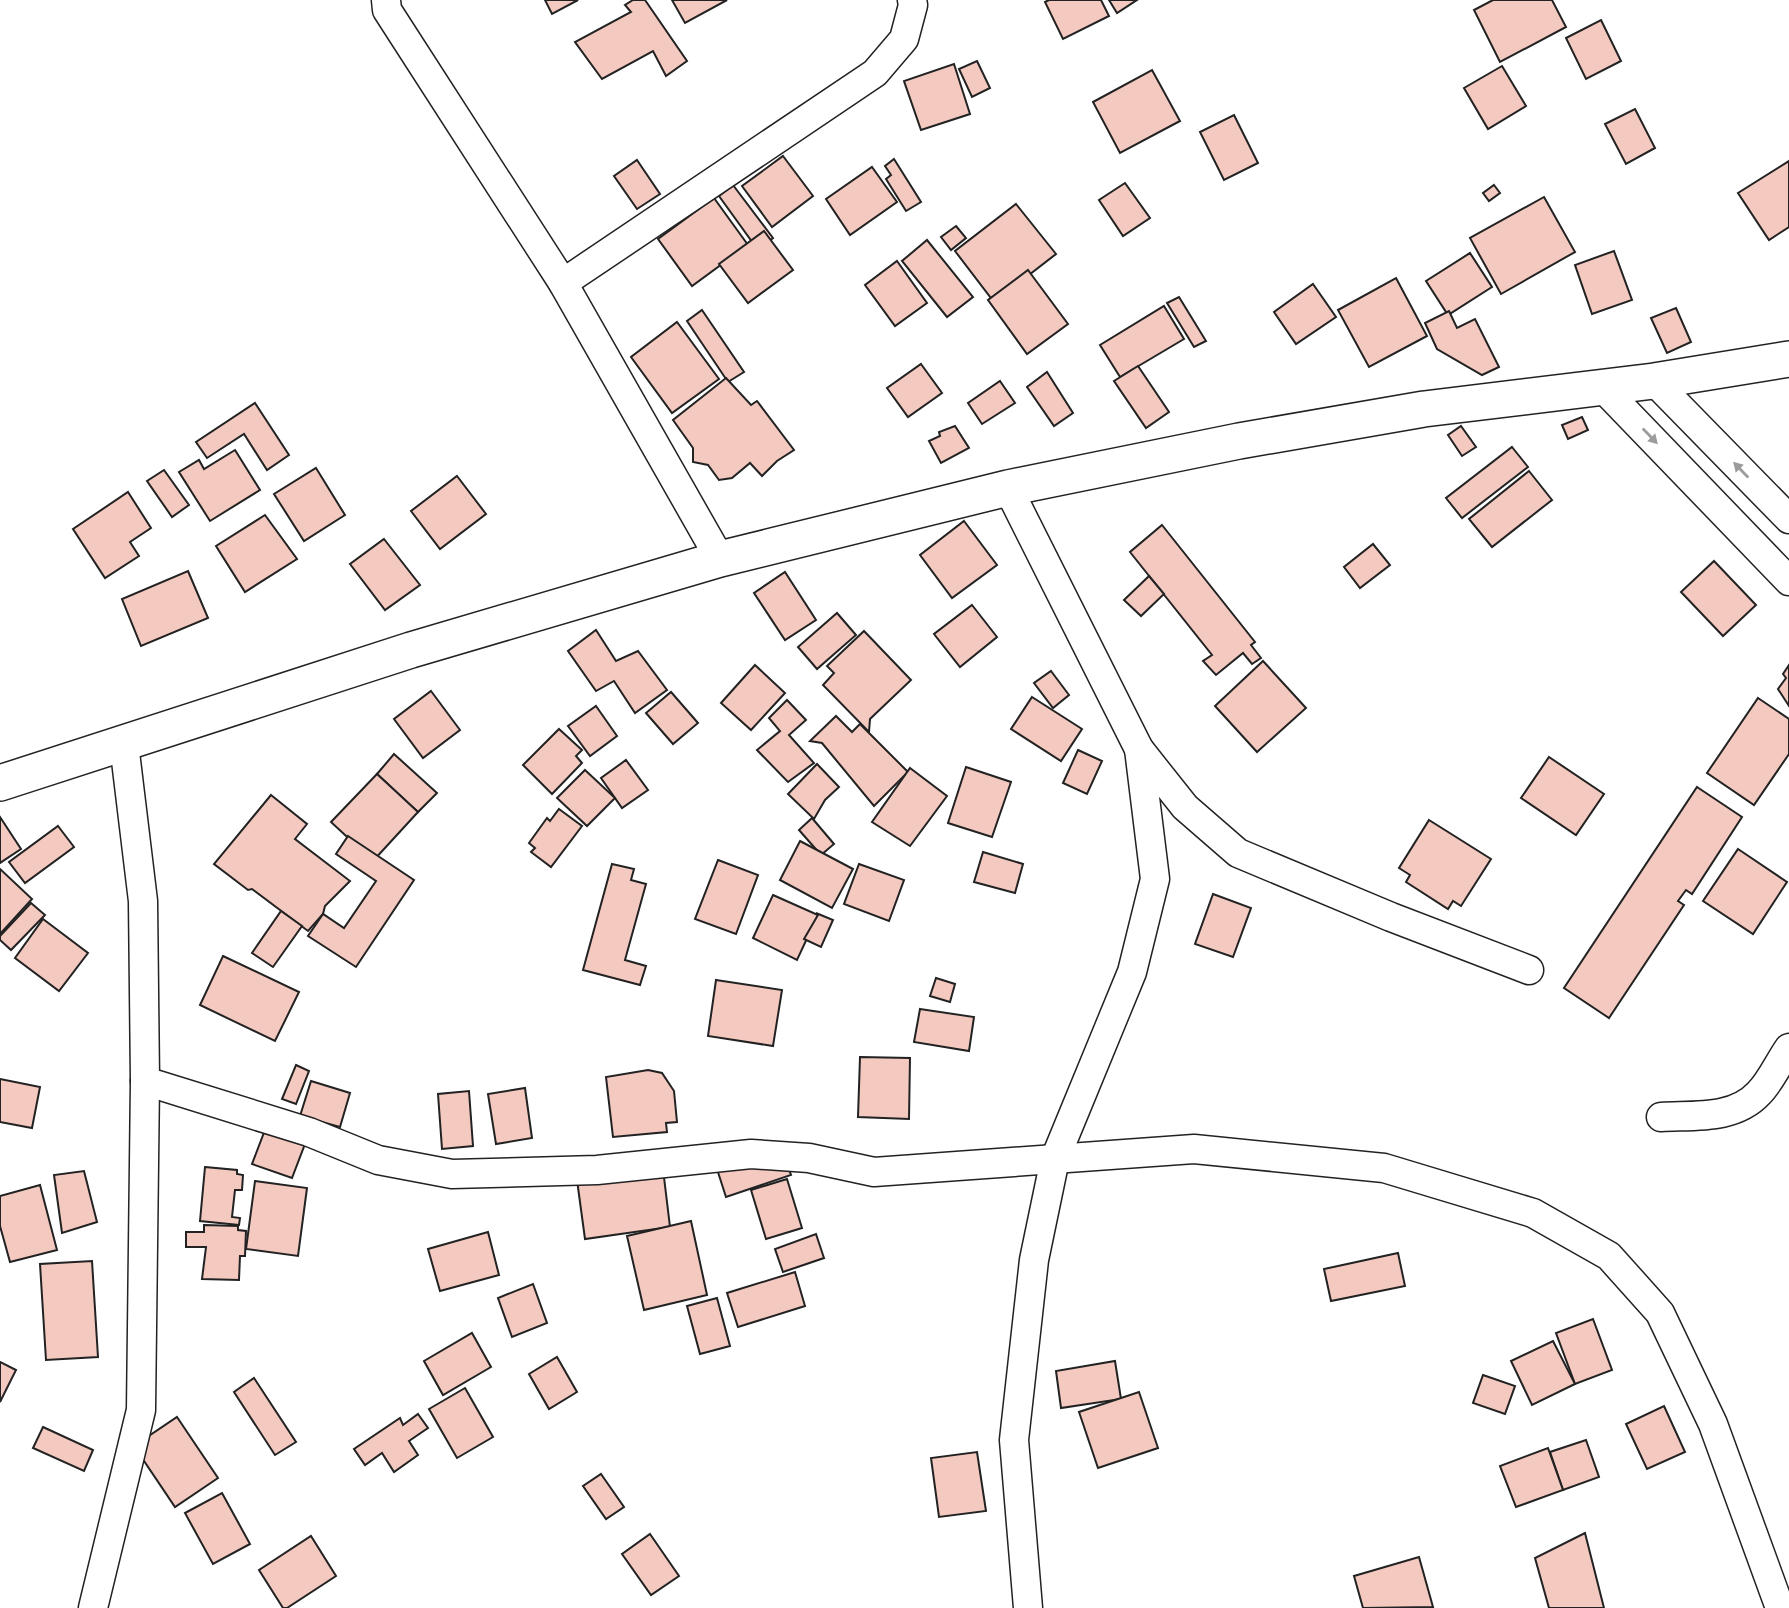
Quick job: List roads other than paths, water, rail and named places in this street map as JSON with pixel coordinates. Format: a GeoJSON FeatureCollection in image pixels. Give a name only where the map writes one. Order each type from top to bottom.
{"type":"FeatureCollection","features":[{"type":"Feature","properties":{"kind":"street"},"geometry":{"type":"LineString","coordinates":[[386,0],[387,10],[563,283],[720,559]]}},
{"type":"Feature","properties":{"kind":"street"},"geometry":{"type":"LineString","coordinates":[[563,283],[875,73],[904,38],[912,0]]}},
{"type":"Feature","properties":{"kind":"street"},"geometry":{"type":"LineString","coordinates":[[0,783],[411,650],[720,559],[1008,488],[1239,441],[1424,409],[1654,381],[1789,359]]}},
{"type":"Feature","properties":{"kind":"street"},"geometry":{"type":"LineString","coordinates":[[1654,381],[1789,519]]}},
{"type":"Feature","properties":{"kind":"street"},"geometry":{"type":"LineString","coordinates":[[1602,387],[1789,581]]}},
{"type":"Feature","properties":{"kind":"street"},"geometry":{"type":"LineString","coordinates":[[1008,488],[1139,749],[1185,807],[1238,853],[1391,917],[1529,970]]}},
{"type":"Feature","properties":{"kind":"street"},"geometry":{"type":"LineString","coordinates":[[93,1608],[141,1410],[145,1081],[143,901],[124,744]]}},
{"type":"Feature","properties":{"kind":"street"},"geometry":{"type":"LineString","coordinates":[[1028,1608],[1014,1440],[1034,1260],[1055,1159],[1132,972],[1155,878],[1139,749]]}},
{"type":"Feature","properties":{"kind":"street"},"geometry":{"type":"LineString","coordinates":[[1661,1117],[1725,1114],[1744,1106],[1759,1093],[1789,1048]]}},
{"type":"Feature","properties":{"kind":"street"},"geometry":{"type":"LineString","coordinates":[[145,1081],[309,1132],[378,1160],[452,1174],[597,1170],[751,1154],[810,1158],[874,1172],[1194,1149],[1384,1168],[1533,1213],[1609,1256],[1660,1313],[1713,1424],[1780,1608]]}}]}
